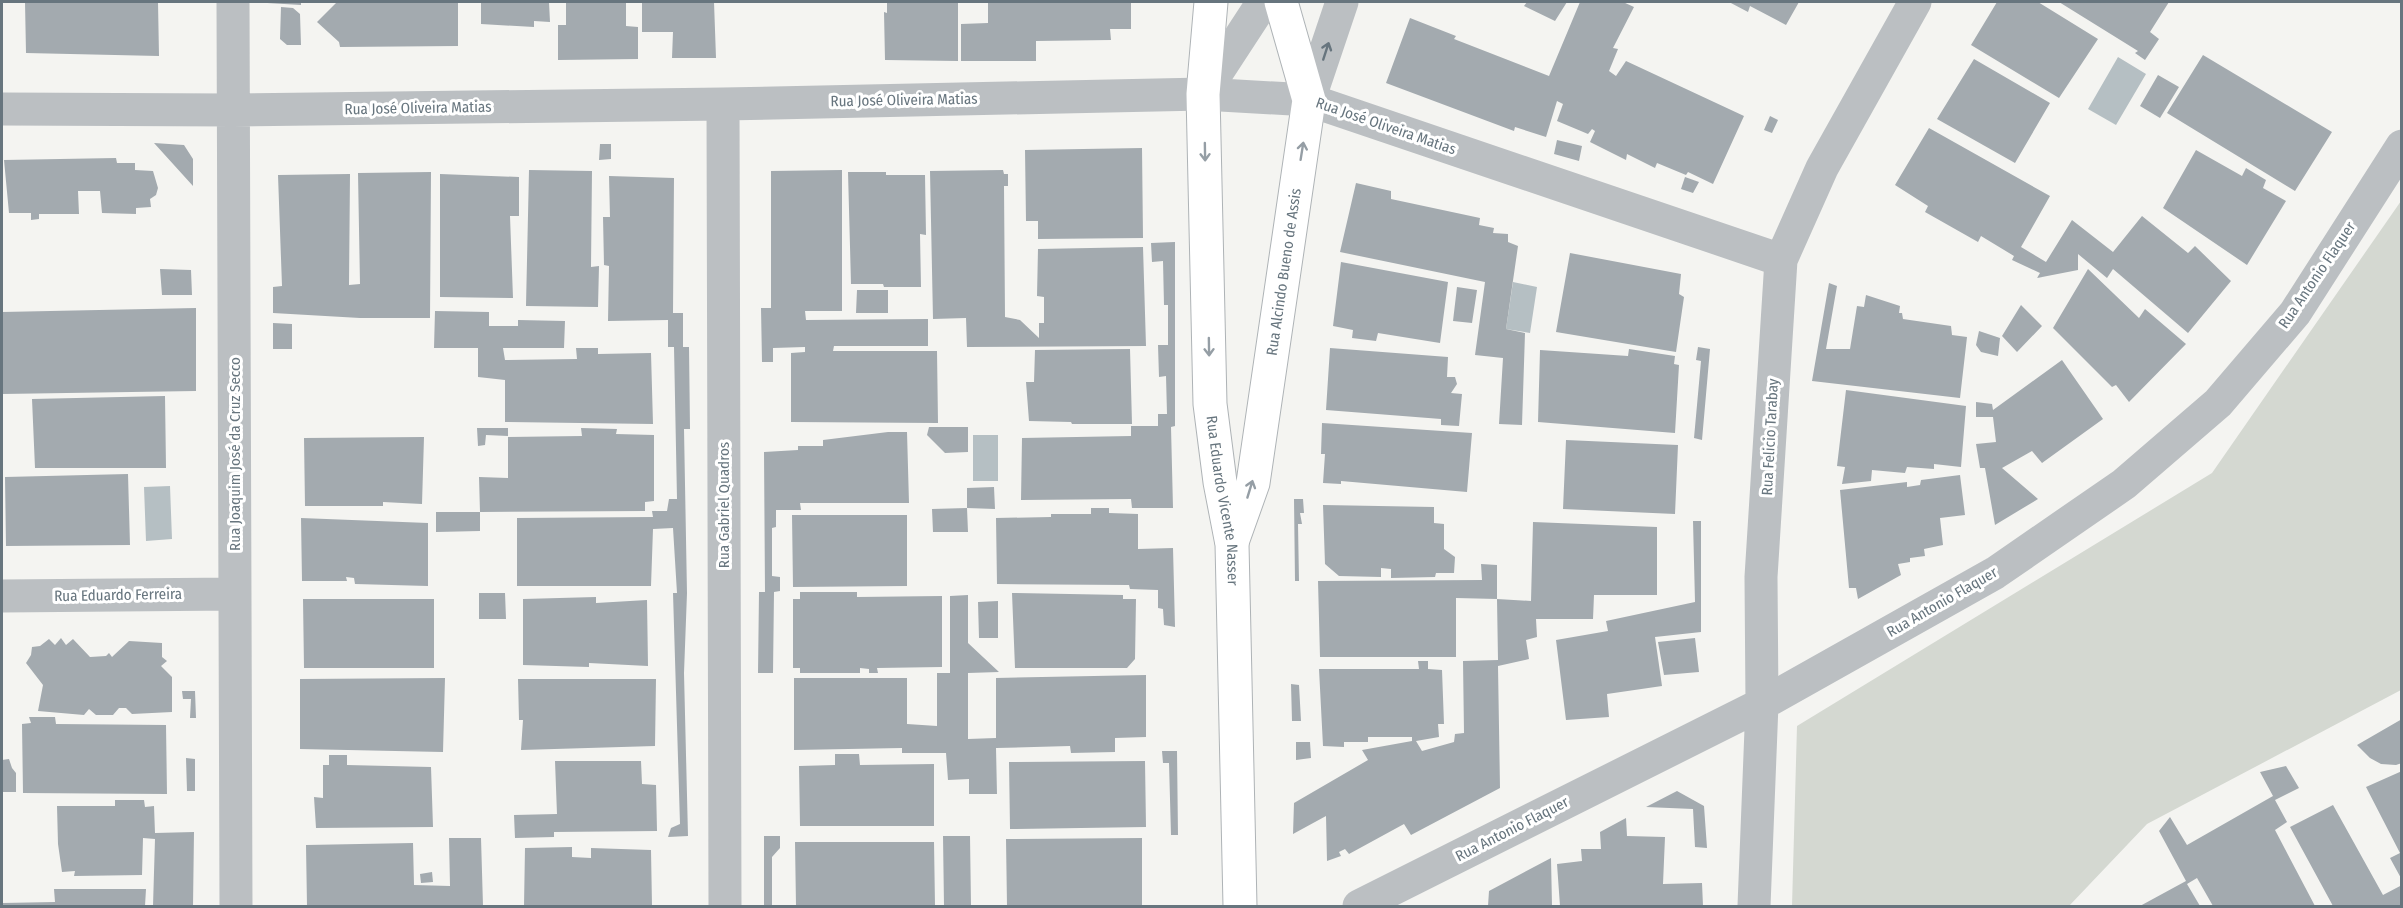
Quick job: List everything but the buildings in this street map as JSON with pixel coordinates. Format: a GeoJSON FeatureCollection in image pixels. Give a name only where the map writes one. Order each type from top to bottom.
{"type":"FeatureCollection","features":[{"type":"Feature","properties":{"kind":"street","name":"Rua Joaquim José da Cruz Secco"},"geometry":{"type":"LineString","coordinates":[[233,2],[236,906]]}},
{"type":"Feature","properties":{"kind":"street","name":"Rua Eduardo Vicente Nasser"},"geometry":{"type":"LineString","coordinates":[[1211,2],[1203,94],[1210,404],[1220,482],[1232,544],[1240,906]]}},
{"type":"Feature","properties":{"kind":"street"},"geometry":{"type":"LineString","coordinates":[[1203,94],[1263,2]]}},
{"type":"Feature","properties":{"kind":"street"},"geometry":{"type":"LineString","coordinates":[[1281,2],[1309,100]]}},
{"type":"Feature","properties":{"kind":"street","name":"Rua Alcindo Bueno de Assis"},"geometry":{"type":"LineString","coordinates":[[1232,544],[1252,483],[1309,100],[1342,2]]}},
{"type":"Feature","properties":{"kind":"street","name":"Rua Felicio Tarabay"},"geometry":{"type":"LineString","coordinates":[[1754,906],[1762,704],[1761,577],[1781,260],[1822,168],[1915,2]]}},
{"type":"Feature","properties":{"kind":"street","name":"Rua José Oliveira Matias"},"geometry":{"type":"LineString","coordinates":[[2,109],[233,110],[723,104],[1203,94],[1309,100],[1781,260]]}},
{"type":"Feature","properties":{"kind":"street","name":"Rua Gabriel Quadros"},"geometry":{"type":"LineString","coordinates":[[723,104],[725,906]]}},
{"type":"Feature","properties":{"kind":"street","name":"Rua Antonio Flaquer"},"geometry":{"type":"LineString","coordinates":[[1359,906],[1762,704],[1995,573],[2124,484],[2218,403],[2295,313],[2402,146]]}},
{"type":"Feature","properties":{"kind":"street","name":"Rua Eduardo Ferreira"},"geometry":{"type":"LineString","coordinates":[[2,596],[235,594]]}},
{"type":"Feature","properties":{"kind":"shaded area"},"geometry":{"type":"Polygon","coordinates":[[[2118,57],[2146,74],[2116,125],[2088,109],[2118,57]]]}},
{"type":"Feature","properties":{"kind":"shaded area"},"geometry":{"type":"Polygon","coordinates":[[[2401,201],[2401,690],[2147,824],[2069,906],[1792,906],[1797,726],[2212,473],[2401,201]]]}},
{"type":"Feature","properties":{"kind":"shaded area"},"geometry":{"type":"Polygon","coordinates":[[[1513,282],[1537,287],[1530,333],[1506,329],[1513,282]]]}},
{"type":"Feature","properties":{"kind":"shaded area"},"geometry":{"type":"Polygon","coordinates":[[[973,435],[998,435],[998,481],[973,481],[973,435]]]}},
{"type":"Feature","properties":{"kind":"shaded area"},"geometry":{"type":"Polygon","coordinates":[[[170,486],[172,539],[146,541],[144,487],[170,486]]]}}]}
